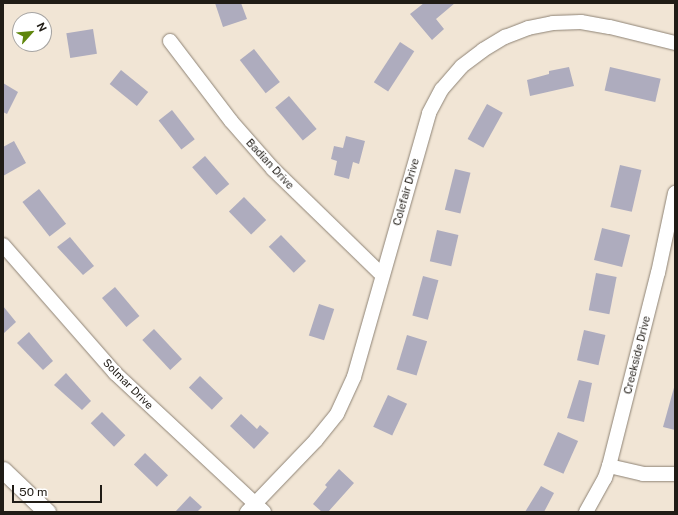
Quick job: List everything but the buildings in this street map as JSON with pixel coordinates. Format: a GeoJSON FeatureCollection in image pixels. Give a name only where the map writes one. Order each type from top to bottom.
{"type":"FeatureCollection","features":[{"type":"Feature","properties":{"kind":"main road"},"geometry":{"type":"LineString","coordinates":[[3,470],[47,512]]}},
{"type":"Feature","properties":{"kind":"street","name":"Colefair Drive"},"geometry":{"type":"LineString","coordinates":[[255,509],[337,414],[354,377],[429,113],[442,89],[462,66],[483,50],[505,37],[528,28],[553,23],[581,22],[610,26],[675,43]]}},
{"type":"Feature","properties":{"kind":"street","name":"Badian Drive"},"geometry":{"type":"LineString","coordinates":[[170,41],[231,121],[273,169],[382,276]]}},
{"type":"Feature","properties":{"kind":"street","name":"Creekside Drive"},"geometry":{"type":"LineString","coordinates":[[586,512],[605,478],[609,466],[658,273],[675,193]]}},
{"type":"Feature","properties":{"kind":"street","name":"Solmar Drive"},"geometry":{"type":"LineString","coordinates":[[3,245],[115,373],[255,509]]}},
{"type":"Feature","properties":{"kind":"street"},"geometry":{"type":"LineString","coordinates":[[609,466],[643,474],[675,474]]}}]}
